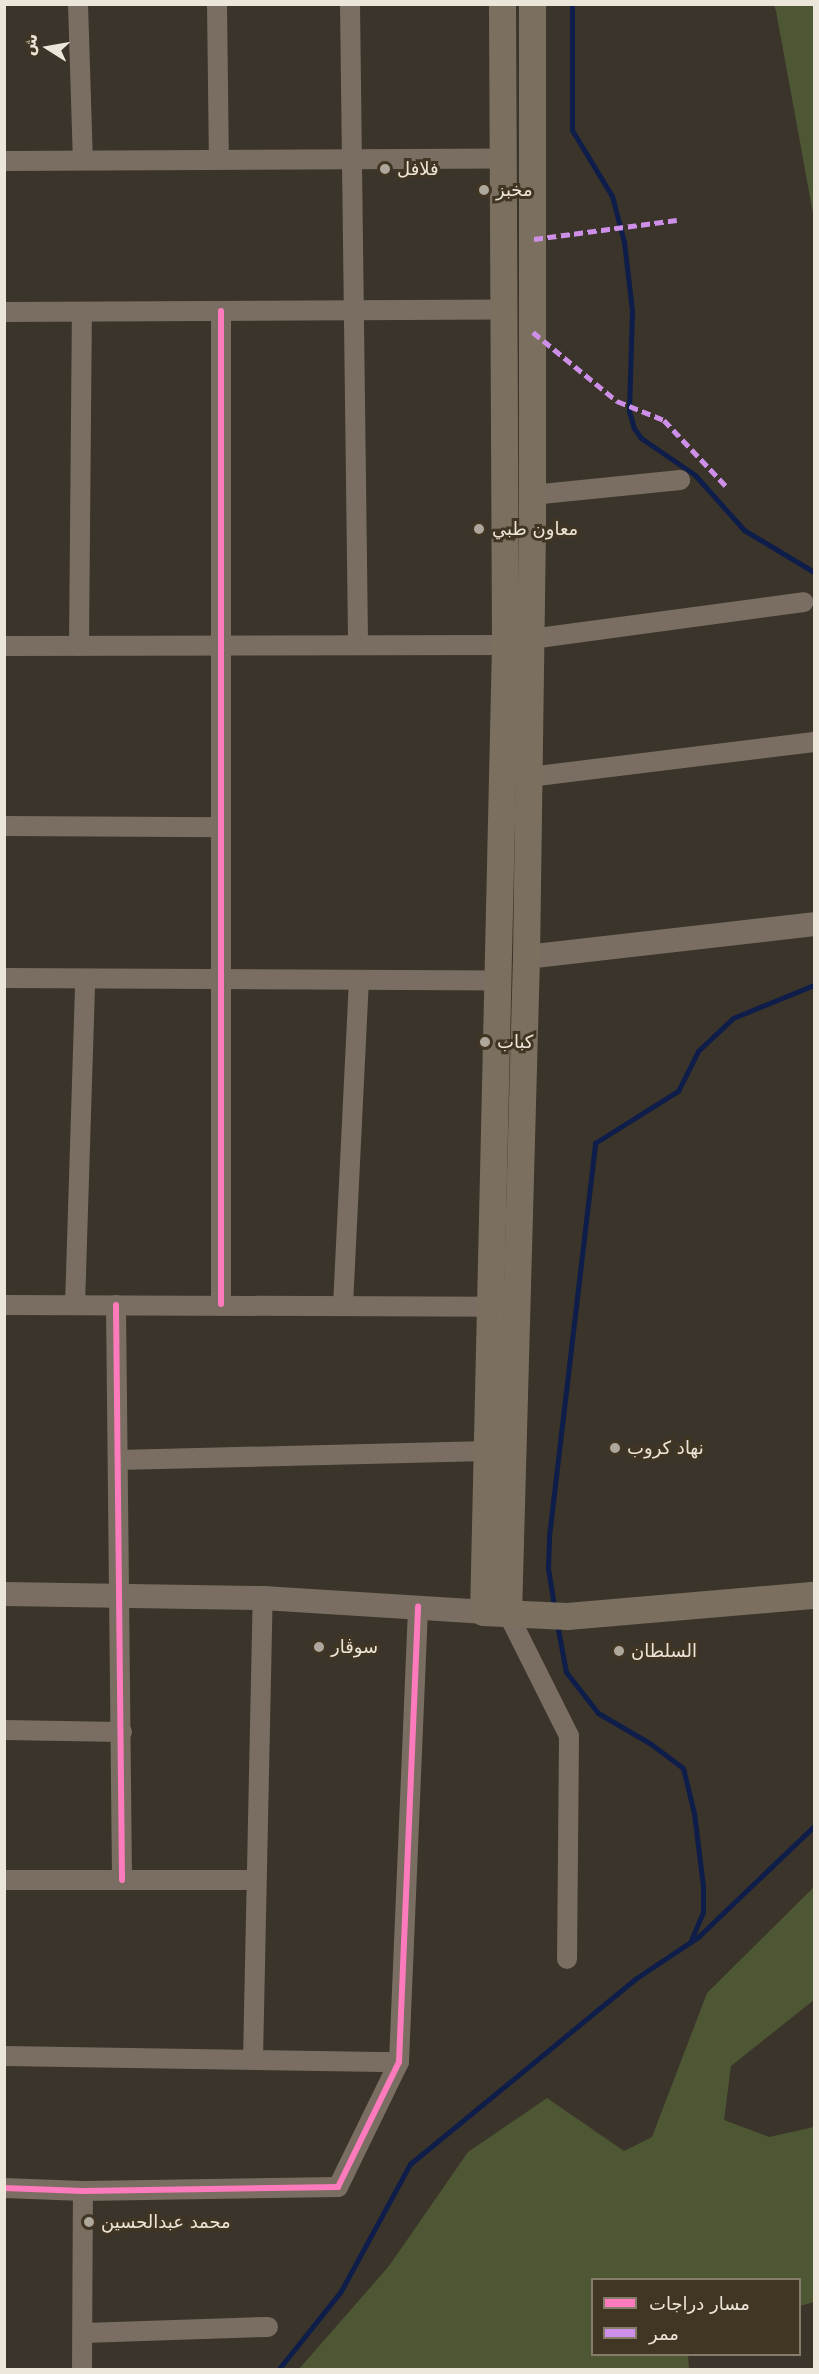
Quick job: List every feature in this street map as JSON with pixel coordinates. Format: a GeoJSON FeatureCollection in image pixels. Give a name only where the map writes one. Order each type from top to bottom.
{"type":"FeatureCollection","features":[{"type":"Feature","properties":{"kind":"main road"},"geometry":{"type":"LineString","coordinates":[[495,1466],[526,957],[529,777],[518,642],[504,540],[501,309],[502,4]]}},
{"type":"Feature","properties":{"kind":"main road"},"geometry":{"type":"LineString","coordinates":[[532,4],[532,540],[518,642],[498,981],[492,1307],[495,1613],[555,1617],[814,1595]]}},
{"type":"Feature","properties":{"kind":"main road"},"geometry":{"type":"LineString","coordinates":[[504,540],[532,540]]}},
{"type":"Feature","properties":{"kind":"street"},"geometry":{"type":"LineString","coordinates":[[78,4],[83,160]]}},
{"type":"Feature","properties":{"kind":"street"},"geometry":{"type":"LineString","coordinates":[[217,4],[219,160]]}},
{"type":"Feature","properties":{"kind":"street"},"geometry":{"type":"LineString","coordinates":[[350,4],[358,645]]}},
{"type":"Feature","properties":{"kind":"street"},"geometry":{"type":"LineString","coordinates":[[4,161],[502,158]]}},
{"type":"Feature","properties":{"kind":"street"},"geometry":{"type":"LineString","coordinates":[[4,312],[501,309]]}},
{"type":"Feature","properties":{"kind":"street"},"geometry":{"type":"LineString","coordinates":[[221,311],[221,1304]]}},
{"type":"Feature","properties":{"kind":"street"},"geometry":{"type":"LineString","coordinates":[[79,646],[82,312]]}},
{"type":"Feature","properties":{"kind":"street"},"geometry":{"type":"LineString","coordinates":[[532,495],[680,480]]}},
{"type":"Feature","properties":{"kind":"street"},"geometry":{"type":"LineString","coordinates":[[4,646],[518,642],[804,602]]}},
{"type":"Feature","properties":{"kind":"street"},"geometry":{"type":"LineString","coordinates":[[529,777],[814,742]]}},
{"type":"Feature","properties":{"kind":"street"},"geometry":{"type":"LineString","coordinates":[[4,826],[221,827]]}},
{"type":"Feature","properties":{"kind":"street"},"geometry":{"type":"LineString","coordinates":[[526,957],[814,924]]}},
{"type":"Feature","properties":{"kind":"street"},"geometry":{"type":"LineString","coordinates":[[4,978],[498,981]]}},
{"type":"Feature","properties":{"kind":"street"},"geometry":{"type":"LineString","coordinates":[[75,1305],[85,979]]}},
{"type":"Feature","properties":{"kind":"street"},"geometry":{"type":"LineString","coordinates":[[342,1306],[359,980]]}},
{"type":"Feature","properties":{"kind":"street"},"geometry":{"type":"LineString","coordinates":[[4,1305],[221,1304],[492,1307]]}},
{"type":"Feature","properties":{"kind":"street"},"geometry":{"type":"LineString","coordinates":[[116,1305],[122,1597],[122,1880]]}},
{"type":"Feature","properties":{"kind":"street"},"geometry":{"type":"LineString","coordinates":[[118,1460],[495,1466]]}},
{"type":"Feature","properties":{"kind":"street"},"geometry":{"type":"LineString","coordinates":[[4,1594],[263,1598],[418,1606],[495,1613],[569,1736],[567,1959]]}},
{"type":"Feature","properties":{"kind":"street"},"geometry":{"type":"LineString","coordinates":[[253,2060],[263,1598]]}},
{"type":"Feature","properties":{"kind":"street"},"geometry":{"type":"LineString","coordinates":[[4,2188],[83,2191],[338,2187],[399,2062],[418,1606]]}},
{"type":"Feature","properties":{"kind":"street"},"geometry":{"type":"LineString","coordinates":[[4,1730],[122,1732]]}},
{"type":"Feature","properties":{"kind":"street"},"geometry":{"type":"LineString","coordinates":[[4,1880],[256,1880]]}},
{"type":"Feature","properties":{"kind":"street"},"geometry":{"type":"LineString","coordinates":[[4,2056],[399,2062]]}},
{"type":"Feature","properties":{"kind":"street"},"geometry":{"type":"LineString","coordinates":[[82,2370],[83,2191]]}},
{"type":"Feature","properties":{"kind":"street"},"geometry":{"type":"LineString","coordinates":[[84,2333],[268,2327]]}},
{"type":"Feature","properties":{"kind":"green space"},"geometry":{"type":"Polygon","coordinates":[[[774,5],[814,5],[814,219],[776,11],[774,5]]]}},
{"type":"Feature","properties":{"kind":"green space"},"geometry":{"type":"Polygon","coordinates":[[[814,1887],[814,2000],[731,2066],[724,2120],[769,2137],[814,2127],[814,2302],[801,2306],[801,2278],[591,2278],[591,2356],[688,2356],[689,2369],[299,2369],[389,2266],[468,2152],[547,2098],[624,2151],[652,2137],[707,1993],[814,1887]]]}},
{"type":"Feature","properties":{"kind":"waterway"},"geometry":{"type":"LineString","coordinates":[[572,4],[572,130],[612,196],[624,242],[632,310],[629,411],[634,428],[641,438],[695,475],[744,530],[814,572]]}},
{"type":"Feature","properties":{"kind":"waterway"},"geometry":{"type":"LineString","coordinates":[[554,1606],[548,1569],[549,1536],[595,1143],[678,1091],[698,1051],[733,1018],[814,985]]}},
{"type":"Feature","properties":{"kind":"waterway"},"geometry":{"type":"LineString","coordinates":[[557,1624],[566,1672],[598,1713],[651,1744],[683,1768],[694,1813],[703,1886],[703,1912],[690,1942]]}},
{"type":"Feature","properties":{"kind":"waterway"},"geometry":{"type":"LineString","coordinates":[[278,2370],[341,2291],[410,2164],[635,1979],[698,1937],[814,1826]]}},
{"type":"Feature","properties":{"kind":"marked path"},"geometry":{"type":"LineString","coordinates":[[534,239],[677,220]]}},
{"type":"Feature","properties":{"kind":"marked path"},"geometry":{"type":"LineString","coordinates":[[533,332],[617,401],[664,420],[726,486]]}},
{"type":"Feature","properties":{"kind":"cycle path"},"geometry":{"type":"LineString","coordinates":[[221,311],[221,1304]]}},
{"type":"Feature","properties":{"kind":"cycle path"},"geometry":{"type":"LineString","coordinates":[[116,1305],[122,1880]]}},
{"type":"Feature","properties":{"kind":"cycle path"},"geometry":{"type":"LineString","coordinates":[[4,2188],[83,2191],[338,2187],[399,2062],[418,1606]]}},
{"type":"Feature","properties":{"kind":"place","name":"فلافل"},"geometry":{"type":"Point","coordinates":[385,169]}},
{"type":"Feature","properties":{"kind":"place","name":"مخبز"},"geometry":{"type":"Point","coordinates":[484,190]}},
{"type":"Feature","properties":{"kind":"place","name":"معاون طبي"},"geometry":{"type":"Point","coordinates":[479,529]}},
{"type":"Feature","properties":{"kind":"place","name":"كباب"},"geometry":{"type":"Point","coordinates":[485,1042]}},
{"type":"Feature","properties":{"kind":"place","name":"نهاد كروب"},"geometry":{"type":"Point","coordinates":[615,1448]}},
{"type":"Feature","properties":{"kind":"place","name":"سوڤار"},"geometry":{"type":"Point","coordinates":[319,1647]}},
{"type":"Feature","properties":{"kind":"place","name":"السلطان"},"geometry":{"type":"Point","coordinates":[619,1651]}},
{"type":"Feature","properties":{"kind":"place","name":"محمد عبدالحسين"},"geometry":{"type":"Point","coordinates":[89,2222]}}]}
